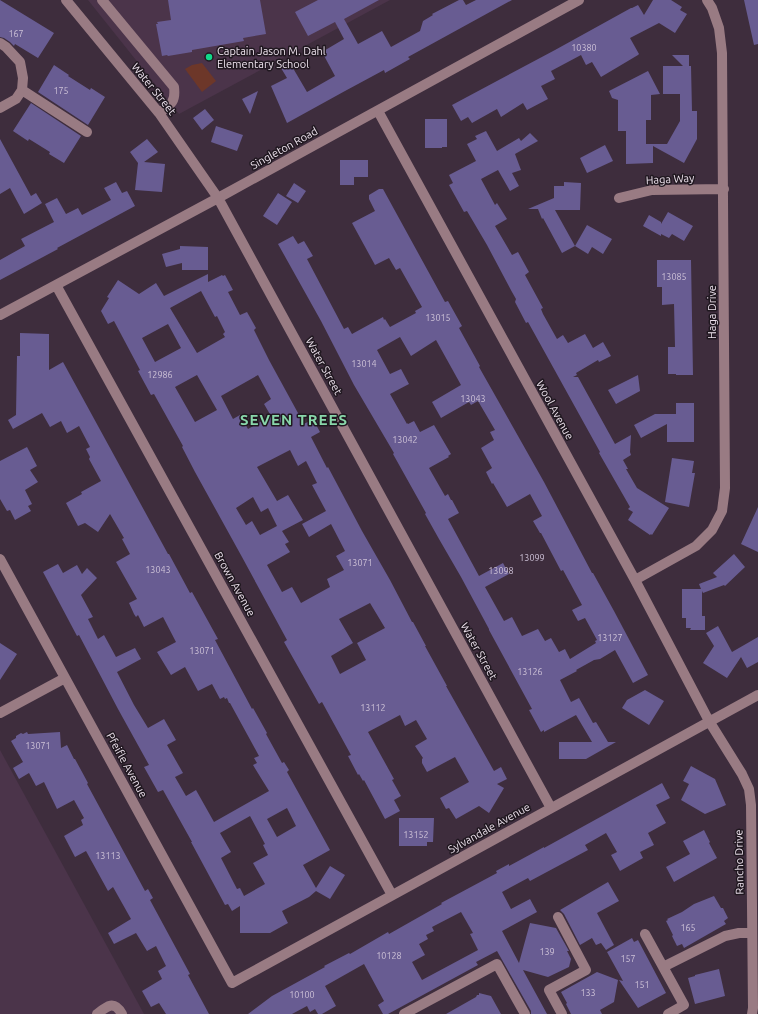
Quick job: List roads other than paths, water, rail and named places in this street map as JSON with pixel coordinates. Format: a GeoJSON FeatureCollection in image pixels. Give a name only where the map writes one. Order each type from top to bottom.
{"type":"FeatureCollection","features":[{"type":"Feature","properties":{"kind":"street"},"geometry":{"type":"LineString","coordinates":[[102,0],[174,87],[174,100],[169,106],[159,113]]}},
{"type":"Feature","properties":{"kind":"street","name":"Singleton Road"},"geometry":{"type":"LineString","coordinates":[[0,316],[378,111],[578,0]]}},
{"type":"Feature","properties":{"kind":"street","name":"Haga Drive"},"geometry":{"type":"LineString","coordinates":[[635,580],[696,546],[712,530],[722,511],[725,488],[722,53],[719,28],[712,8],[707,0]]}},
{"type":"Feature","properties":{"kind":"street","name":"Water Street"},"geometry":{"type":"LineString","coordinates":[[70,2],[159,113],[218,198],[550,808]]}},
{"type":"Feature","properties":{"kind":"street"},"geometry":{"type":"LineString","coordinates":[[0,43],[6,47],[20,62],[23,78],[22,90],[16,98],[0,108]]}},
{"type":"Feature","properties":{"kind":"street"},"geometry":{"type":"LineString","coordinates":[[22,90],[87,132]]}},
{"type":"Feature","properties":{"kind":"street","name":"Wool Avenue"},"geometry":{"type":"LineString","coordinates":[[378,111],[635,580],[709,721]]}},
{"type":"Feature","properties":{"kind":"street","name":"Haga Way"},"geometry":{"type":"LineString","coordinates":[[619,198],[652,190],[724,189]]}},
{"type":"Feature","properties":{"kind":"street","name":"Brown Avenue"},"geometry":{"type":"LineString","coordinates":[[56,285],[392,895]]}},
{"type":"Feature","properties":{"kind":"street","name":"Pfeifle Avenue"},"geometry":{"type":"LineString","coordinates":[[0,559],[232,983]]}},
{"type":"Feature","properties":{"kind":"street"},"geometry":{"type":"LineString","coordinates":[[0,713],[66,678]]}},
{"type":"Feature","properties":{"kind":"street","name":"Sylvandale Avenue"},"geometry":{"type":"LineString","coordinates":[[232,983],[758,695]]}},
{"type":"Feature","properties":{"kind":"street","name":"Rancho Drive"},"geometry":{"type":"LineString","coordinates":[[709,721],[742,774],[749,789],[755,872],[752,933],[755,952],[755,986],[752,1014]]}},
{"type":"Feature","properties":{"kind":"street"},"geometry":{"type":"LineString","coordinates":[[558,917],[586,970],[549,990],[562,1014]]}},
{"type":"Feature","properties":{"kind":"street"},"geometry":{"type":"LineString","coordinates":[[663,967],[725,936],[739,933],[752,933]]}},
{"type":"Feature","properties":{"kind":"street"},"geometry":{"type":"LineString","coordinates":[[645,934],[684,1005],[668,1014]]}},
{"type":"Feature","properties":{"kind":"street"},"geometry":{"type":"LineString","coordinates":[[404,1014],[498,964],[525,1014]]}},
{"type":"Feature","properties":{"kind":"street"},"geometry":{"type":"LineString","coordinates":[[97,1014],[107,1006],[113,1005],[120,1010],[122,1014]]}},
{"type":"Feature","properties":{"kind":"place","name":"Captain Jason M. Dahl Elementary School"},"geometry":{"type":"Point","coordinates":[209,57]}},
{"type":"Feature","properties":{"kind":"district","name":"SEVEN TREES"},"geometry":{"type":"Point","coordinates":[294,420]}}]}
